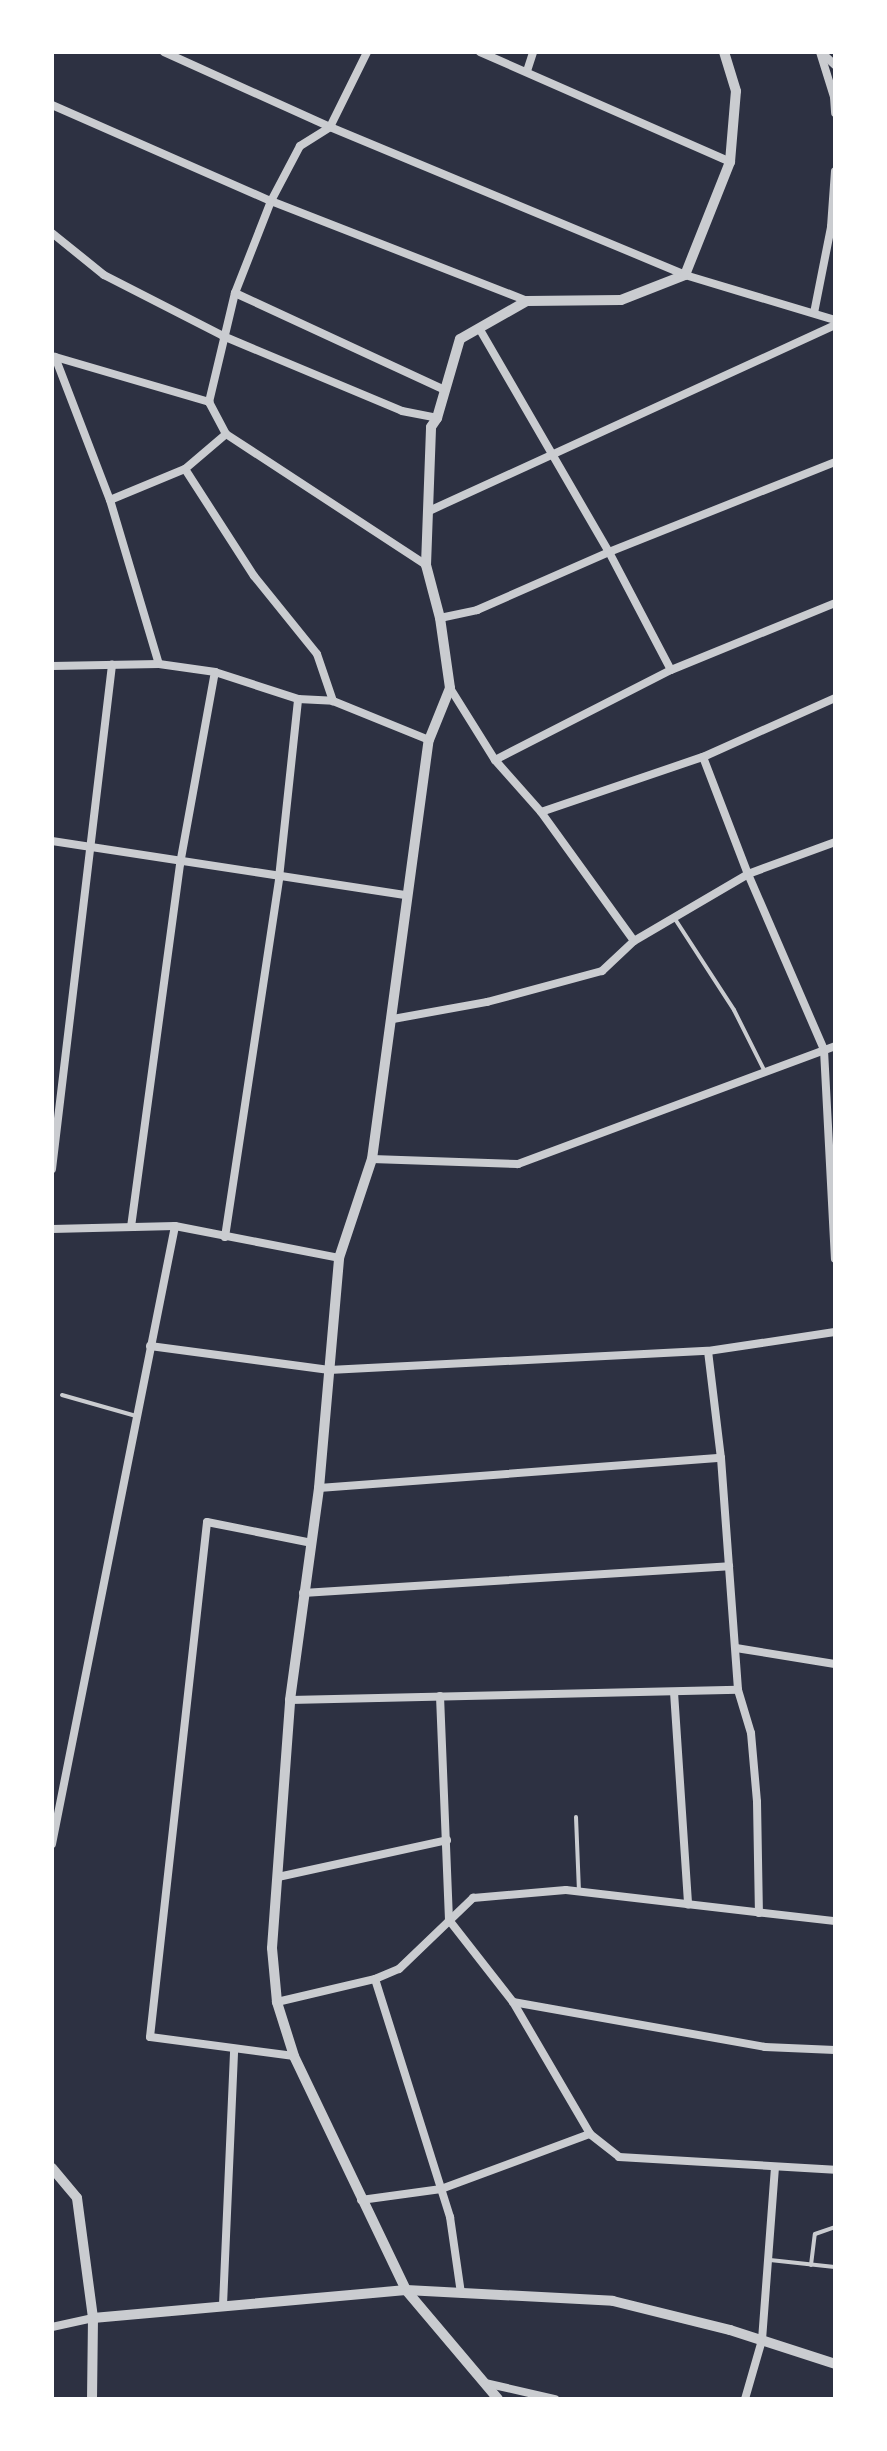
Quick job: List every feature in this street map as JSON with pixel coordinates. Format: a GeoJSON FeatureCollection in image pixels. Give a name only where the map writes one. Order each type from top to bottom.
{"type":"FeatureCollection","features":[{"type":"Feature","properties":{"kind":"street"},"geometry":{"type":"LineString","coordinates":[[164,52],[330,127],[685,275],[814,313],[835,323]]}},
{"type":"Feature","properties":{"kind":"street"},"geometry":{"type":"LineString","coordinates":[[367,52],[330,127],[300,146],[271,201],[235,293],[209,402],[226,434],[426,565]]}},
{"type":"Feature","properties":{"kind":"street"},"geometry":{"type":"LineString","coordinates":[[480,52],[730,162]]}},
{"type":"Feature","properties":{"kind":"street"},"geometry":{"type":"LineString","coordinates":[[527,71],[533,52]]}},
{"type":"Feature","properties":{"kind":"street"},"geometry":{"type":"LineString","coordinates":[[52,105],[271,201],[527,301],[621,300],[685,275],[730,162],[736,91],[724,52]]}},
{"type":"Feature","properties":{"kind":"street"},"geometry":{"type":"LineString","coordinates":[[821,52],[835,65]]}},
{"type":"Feature","properties":{"kind":"street"},"geometry":{"type":"LineString","coordinates":[[821,52],[834,97],[835,113]]}},
{"type":"Feature","properties":{"kind":"street"},"geometry":{"type":"LineString","coordinates":[[814,313],[831,227],[835,171]]}},
{"type":"Feature","properties":{"kind":"street"},"geometry":{"type":"LineString","coordinates":[[52,233],[104,275],[223,336],[402,411],[437,418]]}},
{"type":"Feature","properties":{"kind":"street"},"geometry":{"type":"LineString","coordinates":[[235,293],[443,389]]}},
{"type":"Feature","properties":{"kind":"street"},"geometry":{"type":"LineString","coordinates":[[527,301],[460,339],[437,418],[431,427],[426,565],[440,618],[450,688],[495,760],[541,812],[634,941]]}},
{"type":"Feature","properties":{"kind":"street"},"geometry":{"type":"LineString","coordinates":[[429,511],[835,323]]}},
{"type":"Feature","properties":{"kind":"street"},"geometry":{"type":"LineString","coordinates":[[479,328],[609,552],[671,670]]}},
{"type":"Feature","properties":{"kind":"street"},"geometry":{"type":"LineString","coordinates":[[53,357],[209,402]]}},
{"type":"Feature","properties":{"kind":"street"},"geometry":{"type":"LineString","coordinates":[[53,357],[110,500],[159,664]]}},
{"type":"Feature","properties":{"kind":"street"},"geometry":{"type":"LineString","coordinates":[[110,500],[185,469],[226,434]]}},
{"type":"Feature","properties":{"kind":"street"},"geometry":{"type":"LineString","coordinates":[[440,618],[477,610],[609,552],[835,462]]}},
{"type":"Feature","properties":{"kind":"street"},"geometry":{"type":"LineString","coordinates":[[185,469],[254,576],[317,654],[333,701]]}},
{"type":"Feature","properties":{"kind":"street"},"geometry":{"type":"LineString","coordinates":[[495,760],[671,670],[835,603]]}},
{"type":"Feature","properties":{"kind":"street"},"geometry":{"type":"LineString","coordinates":[[52,666],[159,664],[215,672],[298,699],[333,701],[429,740]]}},
{"type":"Feature","properties":{"kind":"street"},"geometry":{"type":"LineString","coordinates":[[52,1169],[112,665]]}},
{"type":"Feature","properties":{"kind":"street"},"geometry":{"type":"LineString","coordinates":[[131,1227],[180,864],[215,672]]}},
{"type":"Feature","properties":{"kind":"street"},"geometry":{"type":"LineString","coordinates":[[450,688],[429,740],[405,895],[393,1019],[372,1159],[339,1258],[319,1488],[290,1700],[272,1948],[277,2002],[294,2056],[406,2290],[498,2399]]}},
{"type":"Feature","properties":{"kind":"street"},"geometry":{"type":"LineString","coordinates":[[541,812],[703,757],[835,698]]}},
{"type":"Feature","properties":{"kind":"street"},"geometry":{"type":"LineString","coordinates":[[225,1237],[279,878],[298,699]]}},
{"type":"Feature","properties":{"kind":"street"},"geometry":{"type":"LineString","coordinates":[[703,757],[748,874],[824,1050],[835,1259]]}},
{"type":"Feature","properties":{"kind":"street"},"geometry":{"type":"LineString","coordinates":[[52,841],[180,864],[405,895]]}},
{"type":"Feature","properties":{"kind":"street"},"geometry":{"type":"LineString","coordinates":[[393,1019],[487,1002],[602,971],[634,941],[748,874],[835,842]]}},
{"type":"Feature","properties":{"kind":"street"},"geometry":{"type":"LineString","coordinates":[[372,1159],[518,1164],[835,1046]]}},
{"type":"Feature","properties":{"kind":"street"},"geometry":{"type":"LineString","coordinates":[[52,1844],[175,1226]]}},
{"type":"Feature","properties":{"kind":"street"},"geometry":{"type":"LineString","coordinates":[[52,1229],[175,1226],[339,1258]]}},
{"type":"Feature","properties":{"kind":"street"},"geometry":{"type":"LineString","coordinates":[[150,1346],[329,1370],[708,1351],[835,1332]]}},
{"type":"Feature","properties":{"kind":"street"},"geometry":{"type":"LineString","coordinates":[[708,1351],[721,1458],[738,1690],[751,1733],[757,1802],[759,1913]]}},
{"type":"Feature","properties":{"kind":"street"},"geometry":{"type":"LineString","coordinates":[[319,1488],[721,1458]]}},
{"type":"Feature","properties":{"kind":"street"},"geometry":{"type":"LineString","coordinates":[[294,2056],[234,2051],[150,2037],[207,1522],[312,1543]]}},
{"type":"Feature","properties":{"kind":"street"},"geometry":{"type":"LineString","coordinates":[[303,1593],[729,1566]]}},
{"type":"Feature","properties":{"kind":"street"},"geometry":{"type":"LineString","coordinates":[[736,1648],[835,1664]]}},
{"type":"Feature","properties":{"kind":"street"},"geometry":{"type":"LineString","coordinates":[[290,1700],[738,1690]]}},
{"type":"Feature","properties":{"kind":"street"},"geometry":{"type":"LineString","coordinates":[[674,1692],[688,1905]]}},
{"type":"Feature","properties":{"kind":"street"},"geometry":{"type":"LineString","coordinates":[[440,1696],[449,1920],[513,2002],[590,2134],[619,2157],[835,2170]]}},
{"type":"Feature","properties":{"kind":"street"},"geometry":{"type":"LineString","coordinates":[[278,1877],[447,1840]]}},
{"type":"Feature","properties":{"kind":"street"},"geometry":{"type":"LineString","coordinates":[[277,2002],[375,1979],[399,1969],[473,1898],[579,1892],[835,1921]]}},
{"type":"Feature","properties":{"kind":"street"},"geometry":{"type":"LineString","coordinates":[[375,1979],[450,2217],[461,2293]]}},
{"type":"Feature","properties":{"kind":"street"},"geometry":{"type":"LineString","coordinates":[[513,2002],[765,2047],[835,2050]]}},
{"type":"Feature","properties":{"kind":"street"},"geometry":{"type":"LineString","coordinates":[[223,2305],[234,2051]]}},
{"type":"Feature","properties":{"kind":"street"},"geometry":{"type":"LineString","coordinates":[[361,2200],[441,2189],[590,2134]]}},
{"type":"Feature","properties":{"kind":"street"},"geometry":{"type":"LineString","coordinates":[[745,2399],[762,2340],[775,2167]]}},
{"type":"Feature","properties":{"kind":"street"},"geometry":{"type":"LineString","coordinates":[[52,2168],[77,2198],[93,2318],[92,2399]]}},
{"type":"Feature","properties":{"kind":"street"},"geometry":{"type":"LineString","coordinates":[[52,2327],[93,2318],[406,2290],[613,2301],[762,2340],[835,2364]]}},
{"type":"Feature","properties":{"kind":"street"},"geometry":{"type":"LineString","coordinates":[[485,2383],[555,2399]]}},
{"type":"Feature","properties":{"kind":"lane"},"geometry":{"type":"LineString","coordinates":[[674,917],[734,1010],[765,1072]]}},
{"type":"Feature","properties":{"kind":"lane"},"geometry":{"type":"LineString","coordinates":[[62,1395],[136,1416]]}},
{"type":"Feature","properties":{"kind":"lane"},"geometry":{"type":"LineString","coordinates":[[576,1817],[579,1892]]}},
{"type":"Feature","properties":{"kind":"lane"},"geometry":{"type":"LineString","coordinates":[[811,2265],[815,2234],[835,2227]]}},
{"type":"Feature","properties":{"kind":"lane"},"geometry":{"type":"LineString","coordinates":[[768,2260],[835,2267]]}}]}
